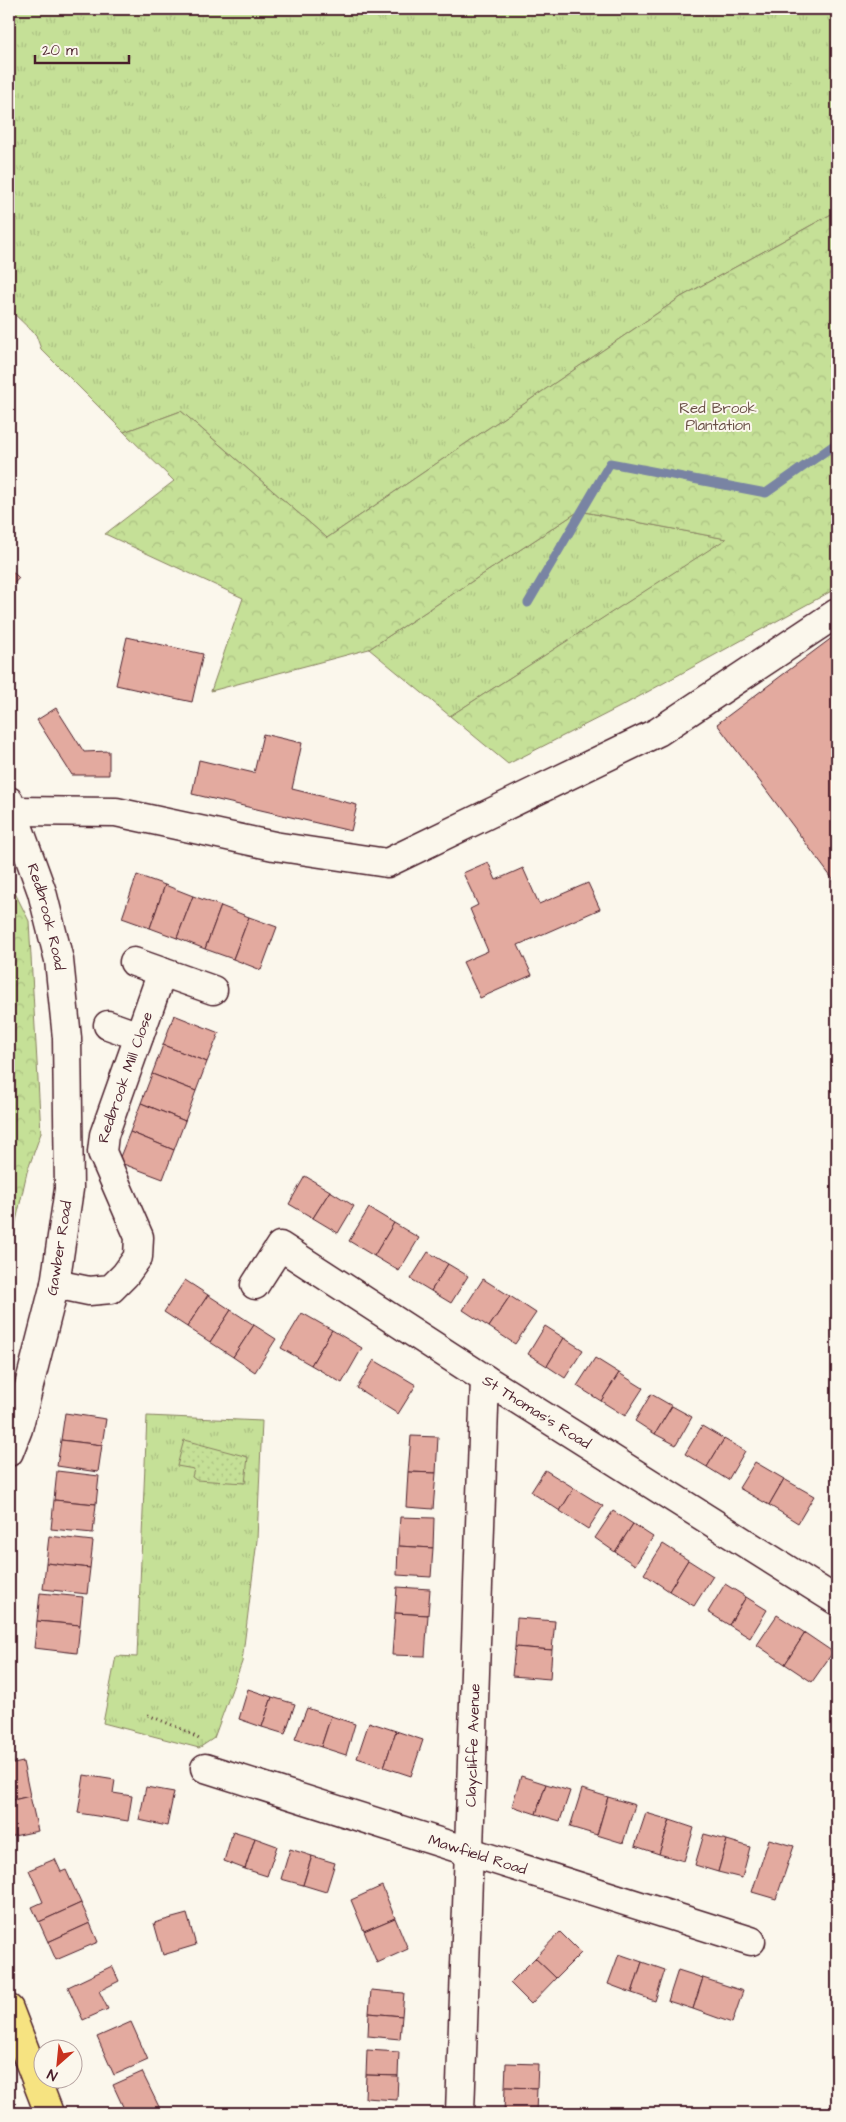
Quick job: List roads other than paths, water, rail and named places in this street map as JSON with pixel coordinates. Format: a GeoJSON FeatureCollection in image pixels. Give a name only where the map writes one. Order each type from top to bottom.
{"type":"FeatureCollection","features":[{"type":"Feature","properties":{"kind":"highway"},"geometry":{"type":"LineString","coordinates":[[9,2009],[49,2113]]}},
{"type":"Feature","properties":{"kind":"street"},"geometry":{"type":"LineString","coordinates":[[11,806],[116,812],[274,846],[387,863],[658,732],[837,613]]}},
{"type":"Feature","properties":{"kind":"street","name":"Redbrook Road"},"geometry":{"type":"LineString","coordinates":[[11,806],[42,892],[60,960],[67,1038]]}},
{"type":"Feature","properties":{"kind":"street"},"geometry":{"type":"LineString","coordinates":[[134,962],[213,990]]}},
{"type":"Feature","properties":{"kind":"street","name":"Redbrook Mill Close"},"geometry":{"type":"LineString","coordinates":[[55,1284],[89,1291],[111,1289],[125,1275],[138,1257],[139,1237],[102,1152],[104,1134],[162,972]]}},
{"type":"Feature","properties":{"kind":"street"},"geometry":{"type":"LineString","coordinates":[[108,1025],[139,1036]]}},
{"type":"Feature","properties":{"kind":"street","name":"Gawber Road"},"geometry":{"type":"LineString","coordinates":[[9,1452],[18,1429],[55,1284],[69,1189],[67,1038]]}},
{"type":"Feature","properties":{"kind":"street","name":"St Thomas's Road"},"geometry":{"type":"LineString","coordinates":[[255,1285],[280,1246],[485,1379],[837,1601]]}},
{"type":"Feature","properties":{"kind":"street","name":"Claycliffe Avenue"},"geometry":{"type":"LineString","coordinates":[[460,2113],[485,1379]]}},
{"type":"Feature","properties":{"kind":"street","name":"Mawfield Road"},"geometry":{"type":"LineString","coordinates":[[205,1768],[470,1851],[750,1942]]}},
{"type":"Feature","properties":{"kind":"waterway"},"geometry":{"type":"LineString","coordinates":[[528,603],[610,463],[766,493],[837,443]]}},
{"type":"Feature","properties":{"kind":"park label","name":"Red Brook Plantation"},"geometry":{"type":"Point","coordinates":[718,416]}}]}
